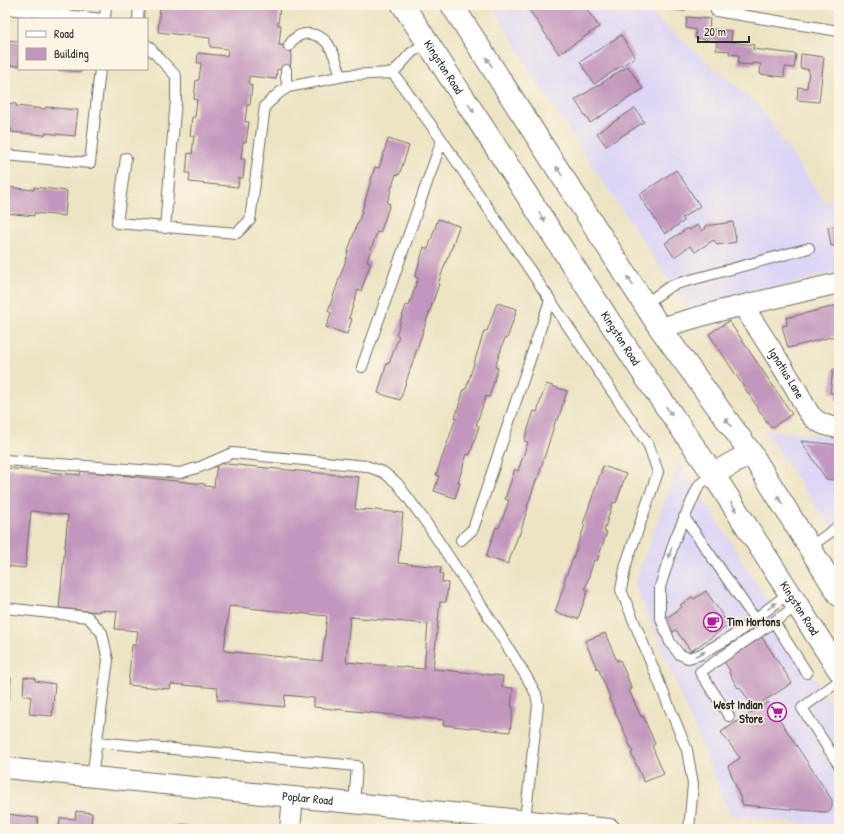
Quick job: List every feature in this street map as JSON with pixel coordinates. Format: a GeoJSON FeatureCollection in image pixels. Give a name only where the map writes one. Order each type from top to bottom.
{"type":"FeatureCollection","features":[{"type":"Feature","properties":{"kind":"main road","name":"Kingston Road"},"geometry":{"type":"LineString","coordinates":[[403,5],[647,379],[713,474],[839,670]]}},
{"type":"Feature","properties":{"kind":"main road"},"geometry":{"type":"LineString","coordinates":[[452,5],[660,328],[751,453],[839,594]]}},
{"type":"Feature","properties":{"kind":"main road"},"geometry":{"type":"LineString","coordinates":[[713,474],[751,453]]}},
{"type":"Feature","properties":{"kind":"street"},"geometry":{"type":"LineString","coordinates":[[660,328],[839,283]]}},
{"type":"Feature","properties":{"kind":"street","name":"Ignatius Lane"},"geometry":{"type":"LineString","coordinates":[[743,306],[801,397],[808,412],[816,421],[828,426],[839,428]]}},
{"type":"Feature","properties":{"kind":"street","name":"Poplar Road"},"geometry":{"type":"LineString","coordinates":[[5,768],[610,829]]}},
{"type":"Feature","properties":{"kind":"street"},"geometry":{"type":"LineString","coordinates":[[290,829],[292,797]]}},
{"type":"Feature","properties":{"kind":"lane"},"geometry":{"type":"LineString","coordinates":[[104,18],[106,5]]}},
{"type":"Feature","properties":{"kind":"lane"},"geometry":{"type":"LineString","coordinates":[[138,18],[139,5]]}},
{"type":"Feature","properties":{"kind":"lane"},"geometry":{"type":"LineString","coordinates":[[716,5],[716,10],[839,31]]}},
{"type":"Feature","properties":{"kind":"lane"},"geometry":{"type":"LineString","coordinates":[[5,9],[94,18]]}},
{"type":"Feature","properties":{"kind":"lane"},"geometry":{"type":"LineString","coordinates":[[288,46],[300,35],[317,35],[325,40],[331,49],[341,76]]}},
{"type":"Feature","properties":{"kind":"lane"},"geometry":{"type":"LineString","coordinates":[[126,158],[117,223],[237,233],[250,220],[265,106],[288,87],[341,76],[393,73],[411,52],[427,42]]}},
{"type":"Feature","properties":{"kind":"lane"},"geometry":{"type":"LineString","coordinates":[[148,46],[176,76],[176,100],[165,228]]}},
{"type":"Feature","properties":{"kind":"lane"},"geometry":{"type":"LineString","coordinates":[[5,155],[90,163],[100,70]]}},
{"type":"Feature","properties":{"kind":"lane"},"geometry":{"type":"LineString","coordinates":[[286,70],[288,87]]}},
{"type":"Feature","properties":{"kind":"lane"},"geometry":{"type":"LineString","coordinates":[[393,73],[442,140],[649,446],[658,472],[626,564],[621,590],[687,750],[693,784],[689,829]]}},
{"type":"Feature","properties":{"kind":"lane"},"geometry":{"type":"LineString","coordinates":[[362,367],[442,140]]}},
{"type":"Feature","properties":{"kind":"lane"},"geometry":{"type":"LineString","coordinates":[[645,304],[669,287],[676,284],[809,248]]}},
{"type":"Feature","properties":{"kind":"lane"},"geometry":{"type":"LineString","coordinates":[[461,540],[474,530],[550,300]]}},
{"type":"Feature","properties":{"kind":"lane"},"geometry":{"type":"LineString","coordinates":[[5,460],[180,473],[200,467],[232,453],[366,466],[383,472],[397,483],[425,521],[485,611],[536,694],[538,705],[525,820]]}},
{"type":"Feature","properties":{"kind":"lane"},"geometry":{"type":"LineString","coordinates":[[713,474],[699,485],[684,517],[675,539],[660,588],[660,616],[670,642],[679,654],[688,658],[698,655],[734,636],[755,619],[793,599]]}},
{"type":"Feature","properties":{"kind":"lane"},"geometry":{"type":"LineString","coordinates":[[684,517],[755,619]]}},
{"type":"Feature","properties":{"kind":"lane"},"geometry":{"type":"LineString","coordinates":[[810,547],[839,526]]}},
{"type":"Feature","properties":{"kind":"lane"},"geometry":{"type":"LineString","coordinates":[[729,716],[700,672],[774,622],[793,599]]}},
{"type":"Feature","properties":{"kind":"lane"},"geometry":{"type":"LineString","coordinates":[[5,608],[88,617],[102,633],[108,660],[92,777]]}},
{"type":"Feature","properties":{"kind":"lane"},"geometry":{"type":"LineString","coordinates":[[774,622],[807,673]]}},
{"type":"Feature","properties":{"kind":"lane"},"geometry":{"type":"LineString","coordinates":[[839,681],[802,708],[839,765]]}},
{"type":"Feature","properties":{"kind":"lane"},"geometry":{"type":"LineString","coordinates":[[97,742],[357,766],[354,803]]}},
{"type":"Feature","properties":{"kind":"shaded area"},"geometry":{"type":"Polygon","coordinates":[[[492,5],[641,5],[758,105],[825,202],[839,202],[839,270],[691,314],[536,81],[492,5]]]}},
{"type":"Feature","properties":{"kind":"shaded area"},"geometry":{"type":"Polygon","coordinates":[[[764,430],[839,437],[839,540],[764,430]]]}},
{"type":"Feature","properties":{"kind":"shaded area"},"geometry":{"type":"Polygon","coordinates":[[[679,459],[839,717],[839,827],[730,815],[635,584],[679,459]]]}},
{"type":"Feature","properties":{"kind":"building"},"geometry":{"type":"Polygon","coordinates":[[[160,5],[280,5],[278,25],[281,25],[279,45],[292,47],[290,70],[277,69],[276,79],[249,76],[249,85],[252,85],[250,105],[247,105],[245,122],[249,122],[246,142],[243,142],[241,159],[245,159],[243,178],[239,178],[238,187],[189,182],[190,173],[186,173],[188,153],[192,154],[194,136],[190,136],[192,117],[195,117],[197,100],[194,99],[196,80],[199,80],[201,63],[197,63],[198,53],[227,56],[228,49],[210,47],[210,38],[158,32],[160,5]]]}},
{"type":"Feature","properties":{"kind":"building"},"geometry":{"type":"Polygon","coordinates":[[[526,5],[584,5],[599,27],[559,54],[526,5]]]}},
{"type":"Feature","properties":{"kind":"building"},"geometry":{"type":"Polygon","coordinates":[[[666,5],[685,5],[685,11],[666,9],[666,5]]]}},
{"type":"Feature","properties":{"kind":"building"},"geometry":{"type":"Polygon","coordinates":[[[687,17],[710,19],[709,29],[732,31],[731,42],[754,45],[753,49],[796,54],[794,68],[785,67],[784,77],[760,74],[761,64],[738,64],[739,55],[729,54],[730,51],[716,50],[717,42],[695,38],[696,30],[686,28],[687,17]]]}},
{"type":"Feature","properties":{"kind":"building"},"geometry":{"type":"Polygon","coordinates":[[[621,35],[635,57],[594,84],[580,62],[621,35]]]}},
{"type":"Feature","properties":{"kind":"building"},"geometry":{"type":"Polygon","coordinates":[[[5,40],[18,41],[18,66],[5,65],[5,40]]]}},
{"type":"Feature","properties":{"kind":"building"},"geometry":{"type":"Polygon","coordinates":[[[801,54],[824,57],[819,102],[797,100],[798,87],[807,88],[809,70],[800,68],[801,54]]]}},
{"type":"Feature","properties":{"kind":"building"},"geometry":{"type":"Polygon","coordinates":[[[628,66],[643,89],[590,123],[575,100],[628,66]]]}},
{"type":"Feature","properties":{"kind":"building"},"geometry":{"type":"Polygon","coordinates":[[[58,70],[81,70],[81,72],[58,70]]]}},
{"type":"Feature","properties":{"kind":"building"},"geometry":{"type":"Polygon","coordinates":[[[5,103],[16,104],[16,106],[45,109],[46,107],[78,110],[75,136],[11,132],[12,129],[5,129],[5,103]]]}},
{"type":"Feature","properties":{"kind":"building"},"geometry":{"type":"Polygon","coordinates":[[[635,108],[644,122],[606,146],[597,133],[635,108]]]}},
{"type":"Feature","properties":{"kind":"building"},"geometry":{"type":"Polygon","coordinates":[[[388,139],[409,146],[399,175],[396,174],[387,203],[390,204],[380,233],[377,232],[367,261],[371,262],[361,291],[358,290],[349,318],[352,319],[347,334],[326,327],[331,313],[328,311],[358,224],[375,167],[379,168],[388,139]]]}},
{"type":"Feature","properties":{"kind":"building"},"geometry":{"type":"Polygon","coordinates":[[[676,170],[700,206],[682,218],[684,221],[665,234],[639,195],[676,170]]]}},
{"type":"Feature","properties":{"kind":"building"},"geometry":{"type":"Polygon","coordinates":[[[5,185],[7,185],[6,187],[34,190],[34,187],[67,191],[65,216],[34,213],[34,216],[5,213],[5,185]]]}},
{"type":"Feature","properties":{"kind":"building"},"geometry":{"type":"Polygon","coordinates":[[[438,219],[459,226],[438,284],[400,400],[378,393],[387,363],[389,364],[399,336],[396,335],[406,305],[409,306],[418,278],[415,277],[424,247],[428,249],[438,219]]]}},
{"type":"Feature","properties":{"kind":"building"},"geometry":{"type":"Polygon","coordinates":[[[733,222],[736,242],[717,245],[714,240],[695,252],[690,246],[674,257],[665,243],[688,228],[689,230],[698,225],[702,231],[706,228],[705,226],[733,222]]]}},
{"type":"Feature","properties":{"kind":"building"},"geometry":{"type":"Polygon","coordinates":[[[839,225],[839,245],[831,246],[828,227],[839,225]]]}},
{"type":"Feature","properties":{"kind":"building"},"geometry":{"type":"Polygon","coordinates":[[[497,303],[517,309],[507,339],[505,338],[495,367],[498,368],[489,397],[486,396],[476,425],[479,426],[470,455],[467,454],[458,482],[460,483],[455,498],[434,491],[439,476],[436,475],[456,418],[464,389],[466,389],[484,331],[487,331],[497,303]]]}},
{"type":"Feature","properties":{"kind":"building"},"geometry":{"type":"Polygon","coordinates":[[[839,305],[839,335],[788,348],[782,326],[787,325],[786,318],[839,305]]]}},
{"type":"Feature","properties":{"kind":"building"},"geometry":{"type":"Polygon","coordinates":[[[729,321],[792,414],[771,428],[709,334],[729,321]]]}},
{"type":"Feature","properties":{"kind":"building"},"geometry":{"type":"Polygon","coordinates":[[[833,369],[839,370],[839,400],[835,400],[836,393],[830,393],[833,369]]]}},
{"type":"Feature","properties":{"kind":"building"},"geometry":{"type":"Polygon","coordinates":[[[546,384],[567,391],[558,420],[556,419],[519,536],[508,564],[486,557],[496,527],[499,528],[509,500],[505,499],[515,469],[518,471],[528,442],[524,441],[534,411],[537,412],[546,384]]]}},
{"type":"Feature","properties":{"kind":"building"},"geometry":{"type":"Polygon","coordinates":[[[801,441],[839,445],[839,481],[826,479],[801,441]]]}},
{"type":"Feature","properties":{"kind":"building"},"geometry":{"type":"Polygon","coordinates":[[[217,463],[359,477],[355,509],[403,513],[398,563],[441,567],[440,573],[443,574],[442,582],[448,583],[446,602],[440,602],[433,669],[503,676],[502,687],[513,688],[511,707],[513,707],[510,732],[443,725],[444,720],[314,707],[314,698],[285,695],[284,707],[217,700],[218,688],[171,684],[170,689],[128,685],[132,645],[136,645],[138,631],[115,629],[117,611],[99,610],[99,612],[59,608],[68,515],[31,511],[25,568],[5,566],[5,468],[80,475],[81,471],[205,484],[205,486],[214,487],[217,463]],[[229,606],[224,651],[322,661],[327,616],[229,606]],[[350,617],[346,662],[424,669],[428,624],[350,617]]]}},
{"type":"Feature","properties":{"kind":"building"},"geometry":{"type":"Polygon","coordinates":[[[603,466],[626,474],[616,503],[613,502],[604,531],[607,532],[597,561],[594,560],[585,589],[588,590],[578,619],[555,612],[565,583],[564,582],[585,525],[583,524],[603,466]]]}},
{"type":"Feature","properties":{"kind":"building"},"geometry":{"type":"Polygon","coordinates":[[[706,591],[729,625],[691,651],[676,630],[673,632],[665,619],[682,607],[680,605],[692,597],[694,599],[706,591]]]}},
{"type":"Feature","properties":{"kind":"building"},"geometry":{"type":"Polygon","coordinates":[[[605,633],[617,661],[620,660],[632,689],[629,690],[641,717],[643,716],[655,744],[652,746],[664,774],[644,782],[631,753],[633,752],[609,698],[610,697],[598,668],[597,669],[585,641],[605,633]]]}},
{"type":"Feature","properties":{"kind":"building"},"geometry":{"type":"Polygon","coordinates":[[[759,633],[792,683],[753,708],[740,687],[738,688],[722,658],[759,633]]]}},
{"type":"Feature","properties":{"kind":"building"},"geometry":{"type":"Polygon","coordinates":[[[5,677],[11,678],[9,699],[5,699],[5,677]]]}},
{"type":"Feature","properties":{"kind":"building"},"geometry":{"type":"Polygon","coordinates":[[[24,677],[35,678],[35,681],[55,684],[52,716],[29,714],[31,696],[23,696],[24,677]]]}},
{"type":"Feature","properties":{"kind":"building"},"geometry":{"type":"Polygon","coordinates":[[[768,702],[832,800],[832,807],[829,811],[825,812],[743,805],[728,766],[740,758],[721,732],[768,702]]]}},
{"type":"Feature","properties":{"kind":"building"},"geometry":{"type":"Polygon","coordinates":[[[76,811],[92,813],[91,829],[59,829],[60,818],[75,819],[76,811]]]}},
{"type":"Feature","properties":{"kind":"building"},"geometry":{"type":"Polygon","coordinates":[[[7,814],[38,818],[37,829],[6,829],[7,814]]]}},
{"type":"Feature","properties":{"kind":"building"},"geometry":{"type":"Polygon","coordinates":[[[176,825],[187,825],[187,829],[176,829],[176,825]]]}},
{"type":"Feature","properties":{"kind":"place","name":"Tim Hortons"},"geometry":{"type":"Point","coordinates":[713,622]}},
{"type":"Feature","properties":{"kind":"place","name":"West Indian Store"},"geometry":{"type":"Point","coordinates":[777,712]}}]}
